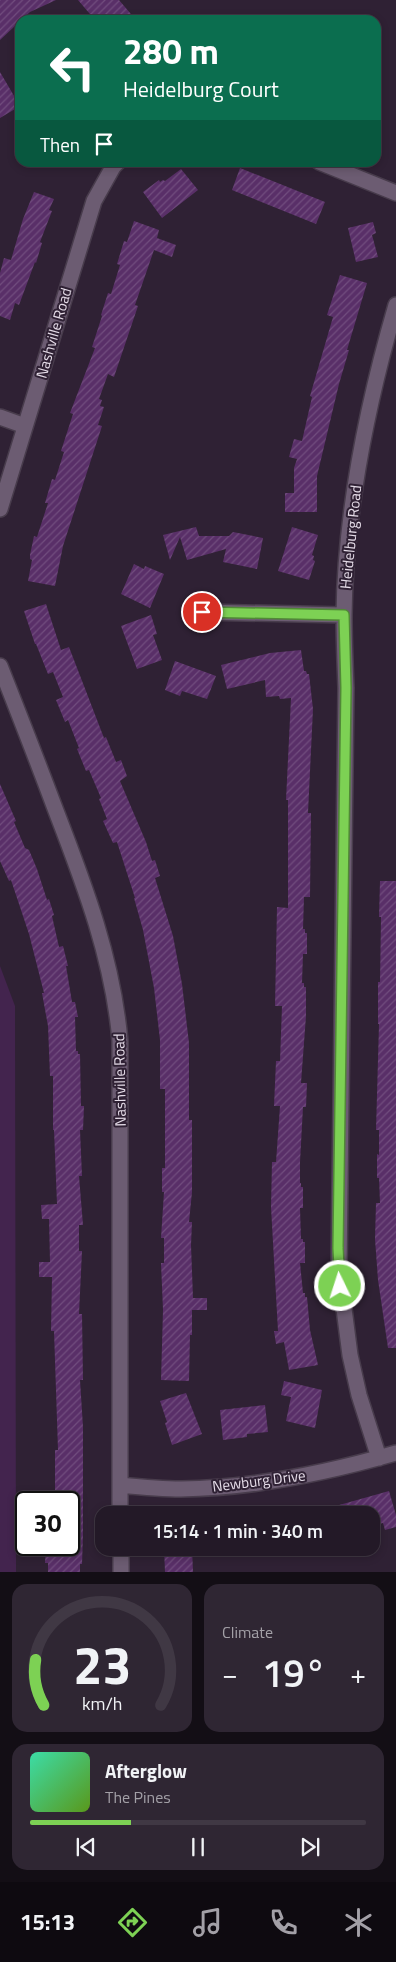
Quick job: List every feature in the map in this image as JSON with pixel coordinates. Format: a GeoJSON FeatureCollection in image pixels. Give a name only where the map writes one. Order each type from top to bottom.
{"type":"FeatureCollection","features":[{"type":"Feature","properties":{"kind":"street","name":"Nashville Road"},"geometry":{"type":"LineString","coordinates":[[0,509],[94,201],[113,167]]}},
{"type":"Feature","properties":{"kind":"street"},"geometry":{"type":"LineString","coordinates":[[331,167],[396,193]]}},
{"type":"Feature","properties":{"kind":"street","name":"Heidelburg Road"},"geometry":{"type":"LineString","coordinates":[[379,1458],[358,1395],[350,1355],[339,1270],[346,688],[344,615],[348,548],[359,461],[380,362],[396,305]]}},
{"type":"Feature","properties":{"kind":"street"},"geometry":{"type":"LineString","coordinates":[[0,417],[25,426]]}},
{"type":"Feature","properties":{"kind":"street"},"geometry":{"type":"LineString","coordinates":[[202,612],[344,615]]}},
{"type":"Feature","properties":{"kind":"street","name":"Nashville Road"},"geometry":{"type":"LineString","coordinates":[[0,666],[90,901],[110,970],[118,1018],[120,1041],[121,1190],[120,1506]]}},
{"type":"Feature","properties":{"kind":"street","name":"Newburg Drive"},"geometry":{"type":"LineString","coordinates":[[120,1486],[181,1489],[243,1485],[318,1473],[396,1453]]}},
{"type":"Feature","properties":{"kind":"street"},"geometry":{"type":"LineString","coordinates":[[121,1556],[121,1572]]}},
{"type":"Feature","properties":{"kind":"shaded area"},"geometry":{"type":"Polygon","coordinates":[[[0,966],[15,1006],[16,1572],[0,1572],[0,966]]]}},
{"type":"Feature","properties":{"kind":"building"},"geometry":{"type":"Polygon","coordinates":[[[0,0],[56,0],[27,15],[15,15],[15,26],[0,40],[0,0]]]}},
{"type":"Feature","properties":{"kind":"building"},"geometry":{"type":"Polygon","coordinates":[[[78,0],[119,0],[132,15],[91,15],[78,0]]]}},
{"type":"Feature","properties":{"kind":"building"},"geometry":{"type":"Polygon","coordinates":[[[0,72],[15,98],[15,109],[0,118],[0,72]]]}},
{"type":"Feature","properties":{"kind":"building"},"geometry":{"type":"Polygon","coordinates":[[[240,168],[325,202],[316,224],[232,190],[240,168]]]}},
{"type":"Feature","properties":{"kind":"building"},"geometry":{"type":"Polygon","coordinates":[[[181,169],[198,190],[162,218],[143,192],[159,180],[160,182],[165,181],[181,169]]]}},
{"type":"Feature","properties":{"kind":"building"},"geometry":{"type":"Polygon","coordinates":[[[34,192],[54,199],[49,210],[52,211],[40,242],[42,243],[36,263],[19,305],[15,303],[10,320],[0,316],[0,273],[4,258],[11,260],[23,219],[34,192]]]}},
{"type":"Feature","properties":{"kind":"building"},"geometry":{"type":"Polygon","coordinates":[[[134,221],[159,230],[157,238],[176,245],[172,257],[154,250],[135,305],[138,306],[114,377],[108,374],[99,399],[102,400],[100,406],[104,407],[98,425],[102,426],[63,546],[55,586],[28,581],[34,536],[37,537],[48,503],[45,503],[52,479],[55,480],[64,452],[61,451],[73,414],[70,413],[95,348],[92,347],[108,293],[111,294],[120,265],[117,264],[124,241],[127,242],[134,221]]]}},
{"type":"Feature","properties":{"kind":"building"},"geometry":{"type":"Polygon","coordinates":[[[373,222],[376,233],[372,235],[378,257],[356,262],[348,228],[373,222]]]}},
{"type":"Feature","properties":{"kind":"building"},"geometry":{"type":"Polygon","coordinates":[[[340,275],[367,283],[347,350],[349,350],[317,476],[317,512],[285,512],[285,493],[294,493],[294,468],[297,459],[289,457],[294,439],[302,441],[312,397],[310,396],[333,317],[327,315],[340,275]]]}},
{"type":"Feature","properties":{"kind":"building"},"geometry":{"type":"Polygon","coordinates":[[[196,527],[199,536],[229,536],[233,532],[263,538],[257,569],[223,562],[226,549],[187,560],[180,537],[170,560],[163,535],[196,527]]]}},
{"type":"Feature","properties":{"kind":"building"},"geometry":{"type":"Polygon","coordinates":[[[292,527],[318,535],[312,555],[315,561],[309,580],[278,571],[292,527]]]}},
{"type":"Feature","properties":{"kind":"building"},"geometry":{"type":"Polygon","coordinates":[[[134,564],[144,569],[145,566],[164,574],[150,608],[121,594],[134,564]]]}},
{"type":"Feature","properties":{"kind":"building"},"geometry":{"type":"Polygon","coordinates":[[[46,604],[61,650],[69,647],[104,738],[106,737],[116,762],[121,760],[127,776],[120,781],[152,861],[155,860],[160,876],[155,878],[173,936],[182,984],[189,1043],[189,1120],[192,1120],[192,1192],[189,1222],[192,1222],[193,1298],[207,1298],[207,1310],[192,1310],[189,1381],[161,1380],[163,1310],[161,1263],[164,1263],[164,1238],[161,1238],[164,1192],[162,1192],[162,1168],[165,1168],[165,1089],[160,1089],[160,1040],[154,988],[135,898],[117,842],[113,843],[103,821],[107,819],[99,799],[101,798],[89,770],[86,771],[68,720],[65,722],[56,700],[63,697],[53,672],[48,674],[24,611],[46,604]]]}},
{"type":"Feature","properties":{"kind":"building"},"geometry":{"type":"Polygon","coordinates":[[[151,615],[157,634],[153,635],[162,660],[137,669],[121,626],[151,615]]]}},
{"type":"Feature","properties":{"kind":"building"},"geometry":{"type":"Polygon","coordinates":[[[301,650],[304,671],[309,674],[313,709],[308,813],[311,813],[310,897],[304,897],[303,929],[307,933],[307,954],[303,954],[302,983],[306,987],[306,1016],[301,1083],[307,1083],[306,1107],[303,1107],[300,1162],[303,1208],[300,1208],[301,1239],[305,1242],[305,1263],[300,1263],[303,1293],[307,1297],[310,1330],[318,1365],[289,1370],[284,1342],[276,1344],[274,1331],[278,1331],[271,1207],[272,1162],[276,1162],[280,1106],[274,1106],[276,1061],[280,1061],[282,1006],[275,1006],[277,907],[288,908],[288,800],[286,800],[291,698],[280,699],[279,696],[266,697],[265,680],[227,689],[221,665],[270,653],[301,650]]]}},
{"type":"Feature","properties":{"kind":"building"},"geometry":{"type":"Polygon","coordinates":[[[175,661],[216,676],[207,699],[182,691],[180,696],[165,690],[175,661]]]}},
{"type":"Feature","properties":{"kind":"building"},"geometry":{"type":"Polygon","coordinates":[[[0,784],[25,848],[29,850],[37,869],[47,900],[49,899],[54,915],[52,916],[59,947],[63,946],[68,966],[66,966],[72,1002],[75,1002],[78,1017],[75,1017],[76,1051],[80,1054],[81,1106],[84,1106],[83,1130],[80,1130],[82,1176],[79,1176],[83,1225],[79,1225],[79,1251],[82,1251],[79,1314],[82,1314],[83,1380],[80,1380],[83,1427],[83,1536],[80,1572],[48,1572],[48,1563],[45,1563],[45,1556],[80,1556],[80,1491],[55,1491],[55,1450],[58,1450],[54,1331],[51,1331],[52,1277],[39,1277],[39,1262],[50,1262],[49,1219],[42,1219],[41,1205],[57,1204],[53,1130],[53,1076],[50,1076],[48,1026],[42,993],[44,993],[29,934],[11,880],[9,881],[0,861],[0,784]]]}},
{"type":"Feature","properties":{"kind":"building"},"geometry":{"type":"Polygon","coordinates":[[[380,881],[396,881],[396,1348],[388,1348],[378,1280],[375,1239],[376,1203],[380,1203],[379,1178],[377,1178],[379,1130],[376,1130],[379,1024],[378,982],[380,982],[380,881]]]}},
{"type":"Feature","properties":{"kind":"building"},"geometry":{"type":"Polygon","coordinates":[[[284,1381],[322,1390],[315,1428],[286,1421],[291,1397],[281,1395],[284,1381]]]}},
{"type":"Feature","properties":{"kind":"building"},"geometry":{"type":"Polygon","coordinates":[[[186,1393],[202,1434],[172,1445],[160,1401],[186,1393]]]}},
{"type":"Feature","properties":{"kind":"building"},"geometry":{"type":"Polygon","coordinates":[[[265,1405],[268,1432],[247,1434],[247,1437],[223,1440],[220,1410],[265,1405]]]}},
{"type":"Feature","properties":{"kind":"building"},"geometry":{"type":"Polygon","coordinates":[[[389,1491],[396,1515],[396,1527],[385,1530],[383,1523],[380,1524],[380,1506],[336,1506],[389,1491]]]}},
{"type":"Feature","properties":{"kind":"building"},"geometry":{"type":"Polygon","coordinates":[[[164,1556],[192,1556],[193,1572],[165,1572],[164,1556]]]}},
{"type":"Feature","properties":{"kind":"route"},"geometry":{"type":"LineString","coordinates":[[202,612],[344,615],[346,688],[338,1248],[340,1286]]}}]}
